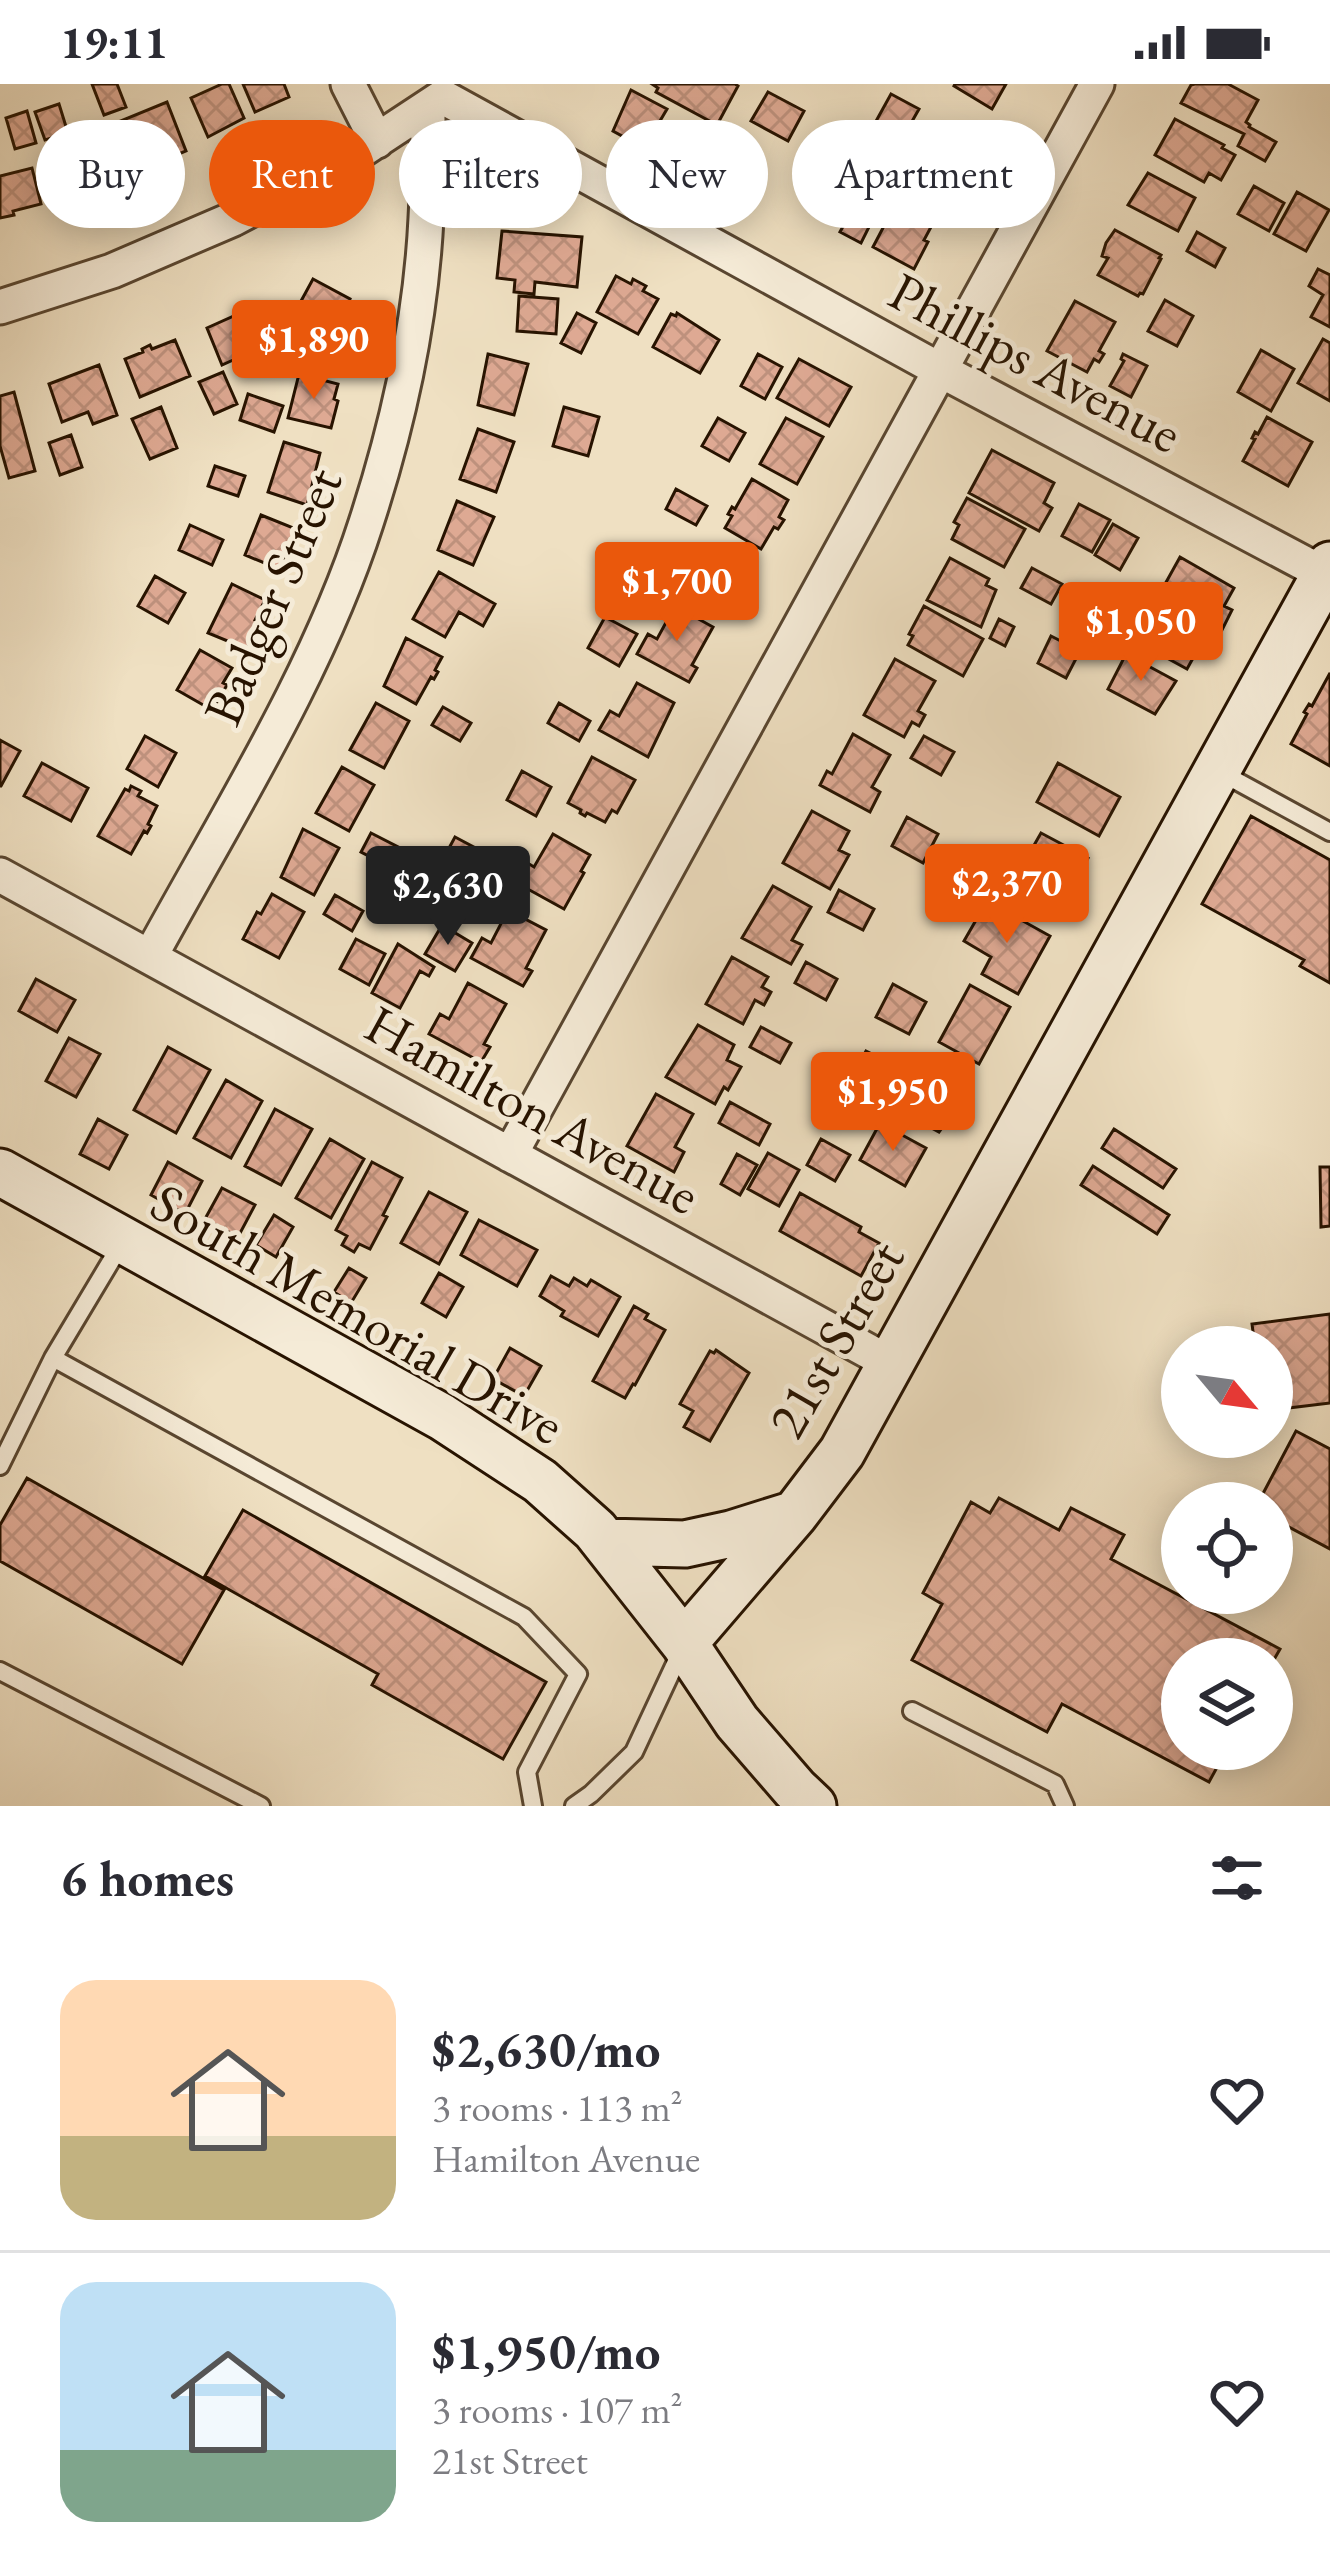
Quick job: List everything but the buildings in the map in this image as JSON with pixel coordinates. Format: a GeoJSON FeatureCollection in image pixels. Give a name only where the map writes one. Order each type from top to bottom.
{"type":"FeatureCollection","features":[{"type":"Feature","properties":{"kind":"street"},"geometry":{"type":"LineString","coordinates":[[348,84],[377,141]]}},
{"type":"Feature","properties":{"kind":"street"},"geometry":{"type":"LineString","coordinates":[[510,1155],[1097,84]]}},
{"type":"Feature","properties":{"kind":"street"},"geometry":{"type":"LineString","coordinates":[[0,307],[112,271],[233,219],[377,141],[444,96]]}},
{"type":"Feature","properties":{"kind":"street","name":"Phillips Avenue"},"geometry":{"type":"LineString","coordinates":[[444,96],[940,370],[1328,572]]}},
{"type":"Feature","properties":{"kind":"street","name":"Badger Street"},"geometry":{"type":"LineString","coordinates":[[150,957],[282,716],[328,623],[365,526],[394,427],[415,325],[444,96]]}},
{"type":"Feature","properties":{"kind":"street","name":"21st Street"},"geometry":{"type":"LineString","coordinates":[[684,1643],[842,1452],[1328,572]]}},
{"type":"Feature","properties":{"kind":"street","name":"Hamilton Avenue"},"geometry":{"type":"LineString","coordinates":[[0,875],[890,1363]]}},
{"type":"Feature","properties":{"kind":"street","name":"South Memorial Drive"},"geometry":{"type":"LineString","coordinates":[[0,1172],[442,1418],[540,1481],[595,1530],[684,1643],[737,1722],[813,1806]]}},
{"type":"Feature","properties":{"kind":"street"},"geometry":{"type":"LineString","coordinates":[[605,1542],[685,1544],[795,1514]]}},
{"type":"Feature","properties":{"kind":"lane"},"geometry":{"type":"LineString","coordinates":[[1215,770],[1330,832]]}},
{"type":"Feature","properties":{"kind":"lane"},"geometry":{"type":"LineString","coordinates":[[0,1466],[53,1358],[123,1240]]}},
{"type":"Feature","properties":{"kind":"lane"},"geometry":{"type":"LineString","coordinates":[[53,1358],[524,1617],[578,1674],[527,1772],[532,1806]]}},
{"type":"Feature","properties":{"kind":"lane"},"geometry":{"type":"LineString","coordinates":[[574,1806],[634,1752],[684,1643]]}},
{"type":"Feature","properties":{"kind":"lane"},"geometry":{"type":"LineString","coordinates":[[0,1671],[261,1806]]}},
{"type":"Feature","properties":{"kind":"lane"},"geometry":{"type":"LineString","coordinates":[[912,1711],[1054,1784],[1065,1806]]}}]}
